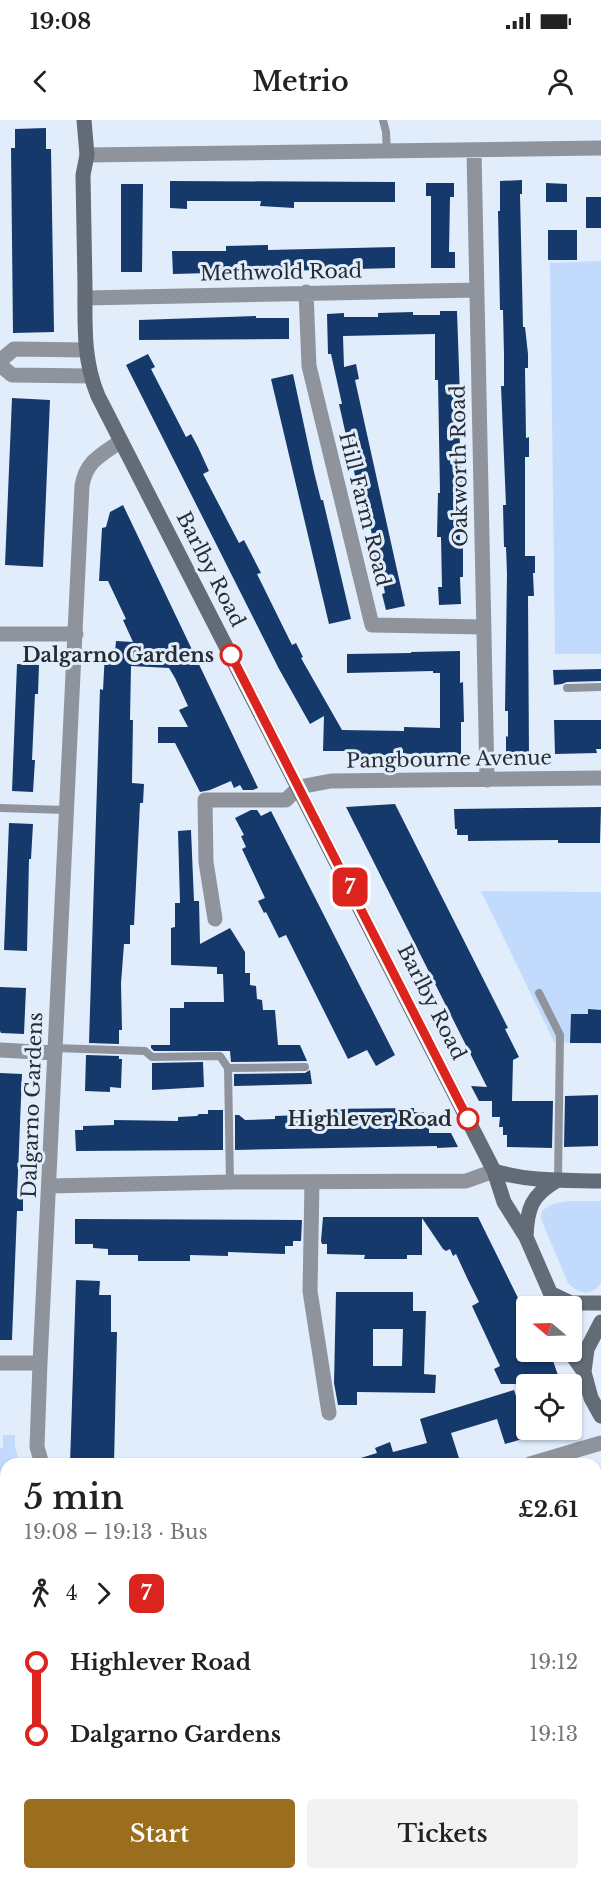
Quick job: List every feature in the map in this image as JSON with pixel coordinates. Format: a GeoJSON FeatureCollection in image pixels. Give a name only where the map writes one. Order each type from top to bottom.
{"type":"FeatureCollection","features":[{"type":"Feature","properties":{"kind":"street","name":"Barlby Road"},"geometry":{"type":"LineString","coordinates":[[84,120],[87,155],[83,175],[86,350],[90,376],[121,441],[494,1171],[504,1202],[526,1238],[552,1296]]}},
{"type":"Feature","properties":{"kind":"street"},"geometry":{"type":"LineString","coordinates":[[87,155],[601,148]]}},
{"type":"Feature","properties":{"kind":"street","name":"Oakworth Road"},"geometry":{"type":"LineString","coordinates":[[474,151],[487,780]]}},
{"type":"Feature","properties":{"kind":"street","name":"Methwold Road"},"geometry":{"type":"LineString","coordinates":[[85,298],[477,290]]}},
{"type":"Feature","properties":{"kind":"street","name":"Hill Farm Road"},"geometry":{"type":"LineString","coordinates":[[306,292],[309,366],[372,625],[484,627]]}},
{"type":"Feature","properties":{"kind":"street"},"geometry":{"type":"LineString","coordinates":[[0,361],[14,349],[86,350]]}},
{"type":"Feature","properties":{"kind":"street"},"geometry":{"type":"LineString","coordinates":[[0,365],[12,375],[90,376]]}},
{"type":"Feature","properties":{"kind":"street","name":"Dalgarno Gardens"},"geometry":{"type":"LineString","coordinates":[[40,1458],[37,1447],[40,1363],[84,474],[89,465],[121,441]]}},
{"type":"Feature","properties":{"kind":"street"},"geometry":{"type":"LineString","coordinates":[[0,634],[76,634]]}},
{"type":"Feature","properties":{"kind":"street","name":"Pangbourne Avenue"},"geometry":{"type":"LineString","coordinates":[[215,919],[206,862],[205,800],[286,800],[299,788],[332,781],[601,778]]}},
{"type":"Feature","properties":{"kind":"street"},"geometry":{"type":"LineString","coordinates":[[0,1050],[55,1050]]}},
{"type":"Feature","properties":{"kind":"street"},"geometry":{"type":"LineString","coordinates":[[50,1186],[230,1182],[466,1182],[494,1171],[518,1178],[601,1181]]}},
{"type":"Feature","properties":{"kind":"street"},"geometry":{"type":"LineString","coordinates":[[526,1238],[526,1218],[531,1204],[539,1193],[558,1180]]}},
{"type":"Feature","properties":{"kind":"street"},"geometry":{"type":"LineString","coordinates":[[312,1182],[310,1291],[329,1413]]}},
{"type":"Feature","properties":{"kind":"street"},"geometry":{"type":"LineString","coordinates":[[582,1303],[601,1303]]}},
{"type":"Feature","properties":{"kind":"street"},"geometry":{"type":"LineString","coordinates":[[584,1372],[587,1349],[601,1323]]}},
{"type":"Feature","properties":{"kind":"street"},"geometry":{"type":"LineString","coordinates":[[577,1362],[584,1372],[591,1398],[601,1416]]}},
{"type":"Feature","properties":{"kind":"street"},"geometry":{"type":"LineString","coordinates":[[0,1363],[40,1363]]}},
{"type":"Feature","properties":{"kind":"street"},"geometry":{"type":"LineString","coordinates":[[550,1458],[601,1443]]}},
{"type":"Feature","properties":{"kind":"lane"},"geometry":{"type":"LineString","coordinates":[[383,120],[387,152]]}},
{"type":"Feature","properties":{"kind":"lane"},"geometry":{"type":"LineString","coordinates":[[567,688],[601,687]]}},
{"type":"Feature","properties":{"kind":"lane"},"geometry":{"type":"LineString","coordinates":[[0,808],[66,810]]}},
{"type":"Feature","properties":{"kind":"lane"},"geometry":{"type":"LineString","coordinates":[[539,993],[560,1035],[558,1180]]}},
{"type":"Feature","properties":{"kind":"lane"},"geometry":{"type":"LineString","coordinates":[[55,1050],[145,1052],[152,1057],[220,1056],[228,1068],[230,1182]]}},
{"type":"Feature","properties":{"kind":"lane"},"geometry":{"type":"LineString","coordinates":[[228,1068],[305,1067]]}},
{"type":"Feature","properties":{"kind":"shaded area"},"geometry":{"type":"Polygon","coordinates":[[[601,261],[601,654],[555,654],[550,263],[601,261]]]}},
{"type":"Feature","properties":{"kind":"shaded area"},"geometry":{"type":"Polygon","coordinates":[[[481,891],[601,892],[601,1044],[554,1042],[481,891]]]}},
{"type":"Feature","properties":{"kind":"shaded area"},"geometry":{"type":"Polygon","coordinates":[[[601,1201],[601,1283],[593,1291],[584,1292],[568,1283],[541,1219],[542,1211],[562,1202],[601,1201]]]}},
{"type":"Feature","properties":{"kind":"shaded area"},"geometry":{"type":"Polygon","coordinates":[[[3,1435],[15,1435],[18,1458],[0,1458],[0,1448],[3,1448],[3,1435]]]}},
{"type":"Feature","properties":{"kind":"building"},"geometry":{"type":"Polygon","coordinates":[[[46,128],[46,149],[51,149],[54,332],[13,333],[11,148],[15,148],[15,129],[46,128]]]}},
{"type":"Feature","properties":{"kind":"building"},"geometry":{"type":"Polygon","coordinates":[[[522,180],[522,194],[520,194],[523,327],[525,327],[528,354],[528,368],[525,368],[526,438],[529,437],[529,457],[525,457],[525,556],[535,556],[535,573],[533,573],[534,596],[528,596],[529,759],[506,759],[506,736],[508,737],[508,711],[505,711],[507,574],[506,547],[504,547],[503,505],[506,505],[501,386],[504,386],[504,355],[503,310],[500,310],[498,211],[500,211],[500,181],[522,180]]]}},
{"type":"Feature","properties":{"kind":"building"},"geometry":{"type":"Polygon","coordinates":[[[170,181],[395,182],[395,202],[294,202],[294,208],[260,206],[261,201],[187,201],[187,209],[170,208],[170,181]]]}},
{"type":"Feature","properties":{"kind":"building"},"geometry":{"type":"Polygon","coordinates":[[[426,183],[454,183],[454,197],[450,197],[449,252],[455,252],[455,268],[431,268],[431,196],[426,196],[426,183]]]}},
{"type":"Feature","properties":{"kind":"building"},"geometry":{"type":"Polygon","coordinates":[[[546,183],[567,184],[567,202],[546,202],[546,183]]]}},
{"type":"Feature","properties":{"kind":"building"},"geometry":{"type":"Polygon","coordinates":[[[121,184],[143,184],[142,272],[121,272],[121,184]]]}},
{"type":"Feature","properties":{"kind":"building"},"geometry":{"type":"Polygon","coordinates":[[[586,197],[601,197],[601,228],[586,228],[586,197]]]}},
{"type":"Feature","properties":{"kind":"building"},"geometry":{"type":"Polygon","coordinates":[[[548,230],[577,230],[577,260],[548,260],[548,230]]]}},
{"type":"Feature","properties":{"kind":"building"},"geometry":{"type":"Polygon","coordinates":[[[268,245],[268,250],[395,247],[395,268],[173,274],[172,251],[226,251],[226,246],[268,245]]]}},
{"type":"Feature","properties":{"kind":"building"},"geometry":{"type":"Polygon","coordinates":[[[440,311],[457,311],[462,483],[459,482],[460,544],[463,544],[463,577],[460,577],[461,604],[439,605],[438,587],[442,587],[441,537],[437,537],[438,493],[440,493],[435,334],[343,336],[344,367],[356,364],[359,379],[355,380],[405,606],[386,610],[380,569],[376,569],[369,535],[372,535],[366,506],[362,507],[339,404],[342,404],[331,354],[328,354],[327,314],[344,313],[344,317],[378,317],[378,313],[413,312],[413,315],[440,315],[440,311]]]}},
{"type":"Feature","properties":{"kind":"building"},"geometry":{"type":"Polygon","coordinates":[[[256,316],[256,318],[289,318],[289,339],[139,340],[139,320],[256,316]]]}},
{"type":"Feature","properties":{"kind":"building"},"geometry":{"type":"Polygon","coordinates":[[[148,354],[155,367],[151,369],[186,437],[191,434],[209,471],[203,474],[239,543],[244,540],[261,573],[257,574],[292,645],[296,643],[303,657],[301,658],[342,730],[404,731],[404,727],[440,728],[440,673],[433,673],[433,671],[347,673],[347,654],[460,651],[464,722],[461,722],[461,756],[390,753],[390,755],[356,755],[356,751],[323,751],[324,716],[310,724],[279,669],[126,365],[148,354]]]}},
{"type":"Feature","properties":{"kind":"building"},"geometry":{"type":"Polygon","coordinates":[[[293,374],[314,472],[321,500],[323,500],[351,619],[329,624],[271,379],[293,374]]]}},
{"type":"Feature","properties":{"kind":"building"},"geometry":{"type":"Polygon","coordinates":[[[12,398],[50,400],[43,567],[5,565],[12,398]]]}},
{"type":"Feature","properties":{"kind":"building"},"geometry":{"type":"Polygon","coordinates":[[[123,505],[258,788],[243,790],[240,785],[234,788],[231,781],[200,792],[175,743],[158,743],[158,727],[188,727],[179,710],[188,706],[175,678],[169,668],[131,666],[132,783],[144,784],[143,803],[140,803],[134,925],[130,925],[130,944],[124,944],[121,983],[122,1030],[119,1030],[119,1044],[89,1043],[100,689],[103,690],[105,652],[115,652],[116,641],[133,642],[123,620],[126,619],[108,581],[99,581],[102,528],[106,527],[110,512],[123,505]]]}},
{"type":"Feature","properties":{"kind":"building"},"geometry":{"type":"Polygon","coordinates":[[[17,664],[39,665],[38,694],[35,694],[33,792],[12,791],[17,664]]]}},
{"type":"Feature","properties":{"kind":"building"},"geometry":{"type":"Polygon","coordinates":[[[601,669],[601,681],[567,682],[554,685],[553,670],[601,669]]]}},
{"type":"Feature","properties":{"kind":"building"},"geometry":{"type":"Polygon","coordinates":[[[554,720],[601,720],[601,749],[596,749],[597,753],[555,754],[554,720]]]}},
{"type":"Feature","properties":{"kind":"building"},"geometry":{"type":"Polygon","coordinates":[[[395,804],[508,1028],[505,1029],[519,1057],[513,1060],[512,1101],[553,1101],[552,1148],[507,1147],[507,1135],[503,1135],[503,1127],[499,1127],[500,1117],[492,1117],[492,1101],[479,1101],[471,1086],[487,1087],[346,807],[395,804]]]}},
{"type":"Feature","properties":{"kind":"building"},"geometry":{"type":"Polygon","coordinates":[[[601,807],[600,843],[558,843],[558,840],[468,841],[468,835],[457,835],[457,829],[455,829],[454,809],[601,807]]]}},
{"type":"Feature","properties":{"kind":"building"},"geometry":{"type":"Polygon","coordinates":[[[251,810],[257,810],[261,816],[271,811],[395,1055],[376,1066],[367,1050],[348,1059],[286,935],[279,938],[258,901],[265,898],[242,849],[246,847],[241,836],[244,835],[235,818],[251,810]]]}},
{"type":"Feature","properties":{"kind":"building"},"geometry":{"type":"Polygon","coordinates":[[[9,823],[33,824],[31,859],[29,859],[27,951],[4,950],[9,823]]]}},
{"type":"Feature","properties":{"kind":"building"},"geometry":{"type":"Polygon","coordinates":[[[191,830],[194,901],[199,901],[200,944],[230,928],[245,952],[245,973],[250,973],[250,985],[256,986],[257,999],[262,1000],[263,1010],[275,1010],[278,1045],[300,1045],[307,1061],[231,1062],[230,1051],[154,1051],[151,1048],[151,1045],[170,1045],[170,1008],[184,1008],[184,1002],[224,1002],[223,974],[217,974],[217,967],[171,965],[171,928],[175,927],[175,903],[180,903],[178,831],[191,830]]]}},
{"type":"Feature","properties":{"kind":"building"},"geometry":{"type":"Polygon","coordinates":[[[0,987],[26,988],[24,1034],[1,1033],[0,987]]]}},
{"type":"Feature","properties":{"kind":"building"},"geometry":{"type":"Polygon","coordinates":[[[588,1009],[601,1010],[601,1043],[570,1043],[571,1014],[588,1014],[588,1009]]]}},
{"type":"Feature","properties":{"kind":"building"},"geometry":{"type":"Polygon","coordinates":[[[86,1055],[119,1056],[119,1059],[122,1059],[121,1088],[110,1087],[110,1092],[85,1091],[86,1055]]]}},
{"type":"Feature","properties":{"kind":"building"},"geometry":{"type":"Polygon","coordinates":[[[203,1062],[204,1087],[152,1090],[152,1063],[203,1062]]]}},
{"type":"Feature","properties":{"kind":"building"},"geometry":{"type":"Polygon","coordinates":[[[310,1070],[312,1084],[234,1086],[234,1074],[305,1073],[310,1070]]]}},
{"type":"Feature","properties":{"kind":"building"},"geometry":{"type":"Polygon","coordinates":[[[0,1073],[22,1074],[17,1198],[23,1198],[23,1211],[17,1211],[12,1340],[0,1340],[0,1073]]]}},
{"type":"Feature","properties":{"kind":"building"},"geometry":{"type":"Polygon","coordinates":[[[598,1095],[598,1146],[564,1147],[565,1096],[598,1095]]]}},
{"type":"Feature","properties":{"kind":"building"},"geometry":{"type":"Polygon","coordinates":[[[414,1108],[414,1112],[424,1112],[424,1116],[429,1116],[429,1133],[451,1133],[458,1147],[235,1150],[235,1115],[245,1120],[275,1119],[275,1116],[327,1114],[327,1109],[414,1108]]]}},
{"type":"Feature","properties":{"kind":"building"},"geometry":{"type":"Polygon","coordinates":[[[208,1110],[223,1110],[223,1150],[76,1151],[75,1130],[83,1130],[83,1126],[114,1125],[114,1120],[178,1121],[178,1117],[208,1114],[208,1110]]]}},
{"type":"Feature","properties":{"kind":"building"},"geometry":{"type":"Polygon","coordinates":[[[323,1217],[478,1217],[517,1296],[516,1362],[553,1362],[558,1374],[516,1374],[516,1384],[501,1384],[494,1369],[500,1366],[472,1306],[479,1302],[456,1254],[453,1256],[450,1249],[446,1251],[443,1249],[422,1218],[422,1255],[407,1255],[407,1259],[364,1259],[365,1255],[327,1254],[327,1244],[322,1244],[323,1217]]]}},
{"type":"Feature","properties":{"kind":"building"},"geometry":{"type":"Polygon","coordinates":[[[75,1219],[302,1220],[301,1241],[293,1241],[293,1246],[285,1246],[285,1254],[228,1252],[228,1256],[190,1255],[190,1261],[138,1261],[138,1255],[108,1255],[108,1249],[93,1248],[93,1244],[75,1244],[75,1219]]]}},
{"type":"Feature","properties":{"kind":"building"},"geometry":{"type":"Polygon","coordinates":[[[76,1280],[100,1281],[99,1295],[111,1295],[111,1332],[117,1332],[114,1458],[70,1458],[76,1280]]]}},
{"type":"Feature","properties":{"kind":"building"},"geometry":{"type":"Polygon","coordinates":[[[336,1292],[413,1292],[413,1311],[426,1311],[424,1374],[436,1375],[435,1393],[357,1392],[357,1405],[338,1405],[334,1383],[336,1292]],[[373,1329],[373,1366],[402,1366],[403,1329],[373,1329]]]}},
{"type":"Feature","properties":{"kind":"building"},"geometry":{"type":"Polygon","coordinates":[[[514,1390],[516,1440],[519,1440],[505,1444],[497,1419],[451,1433],[459,1458],[361,1458],[377,1453],[375,1448],[390,1442],[393,1452],[427,1443],[420,1419],[514,1390]]]}},
{"type":"Feature","properties":{"kind":"bus line","name":"7"},"geometry":{"type":"LineString","coordinates":[[231,655],[468,1119]]}},
{"type":"Feature","properties":{"kind":"place","name":"Dalgarno Gardens"},"geometry":{"type":"Point","coordinates":[231,655]}},
{"type":"Feature","properties":{"kind":"place","name":"Highlever Road"},"geometry":{"type":"Point","coordinates":[468,1119]}}]}
